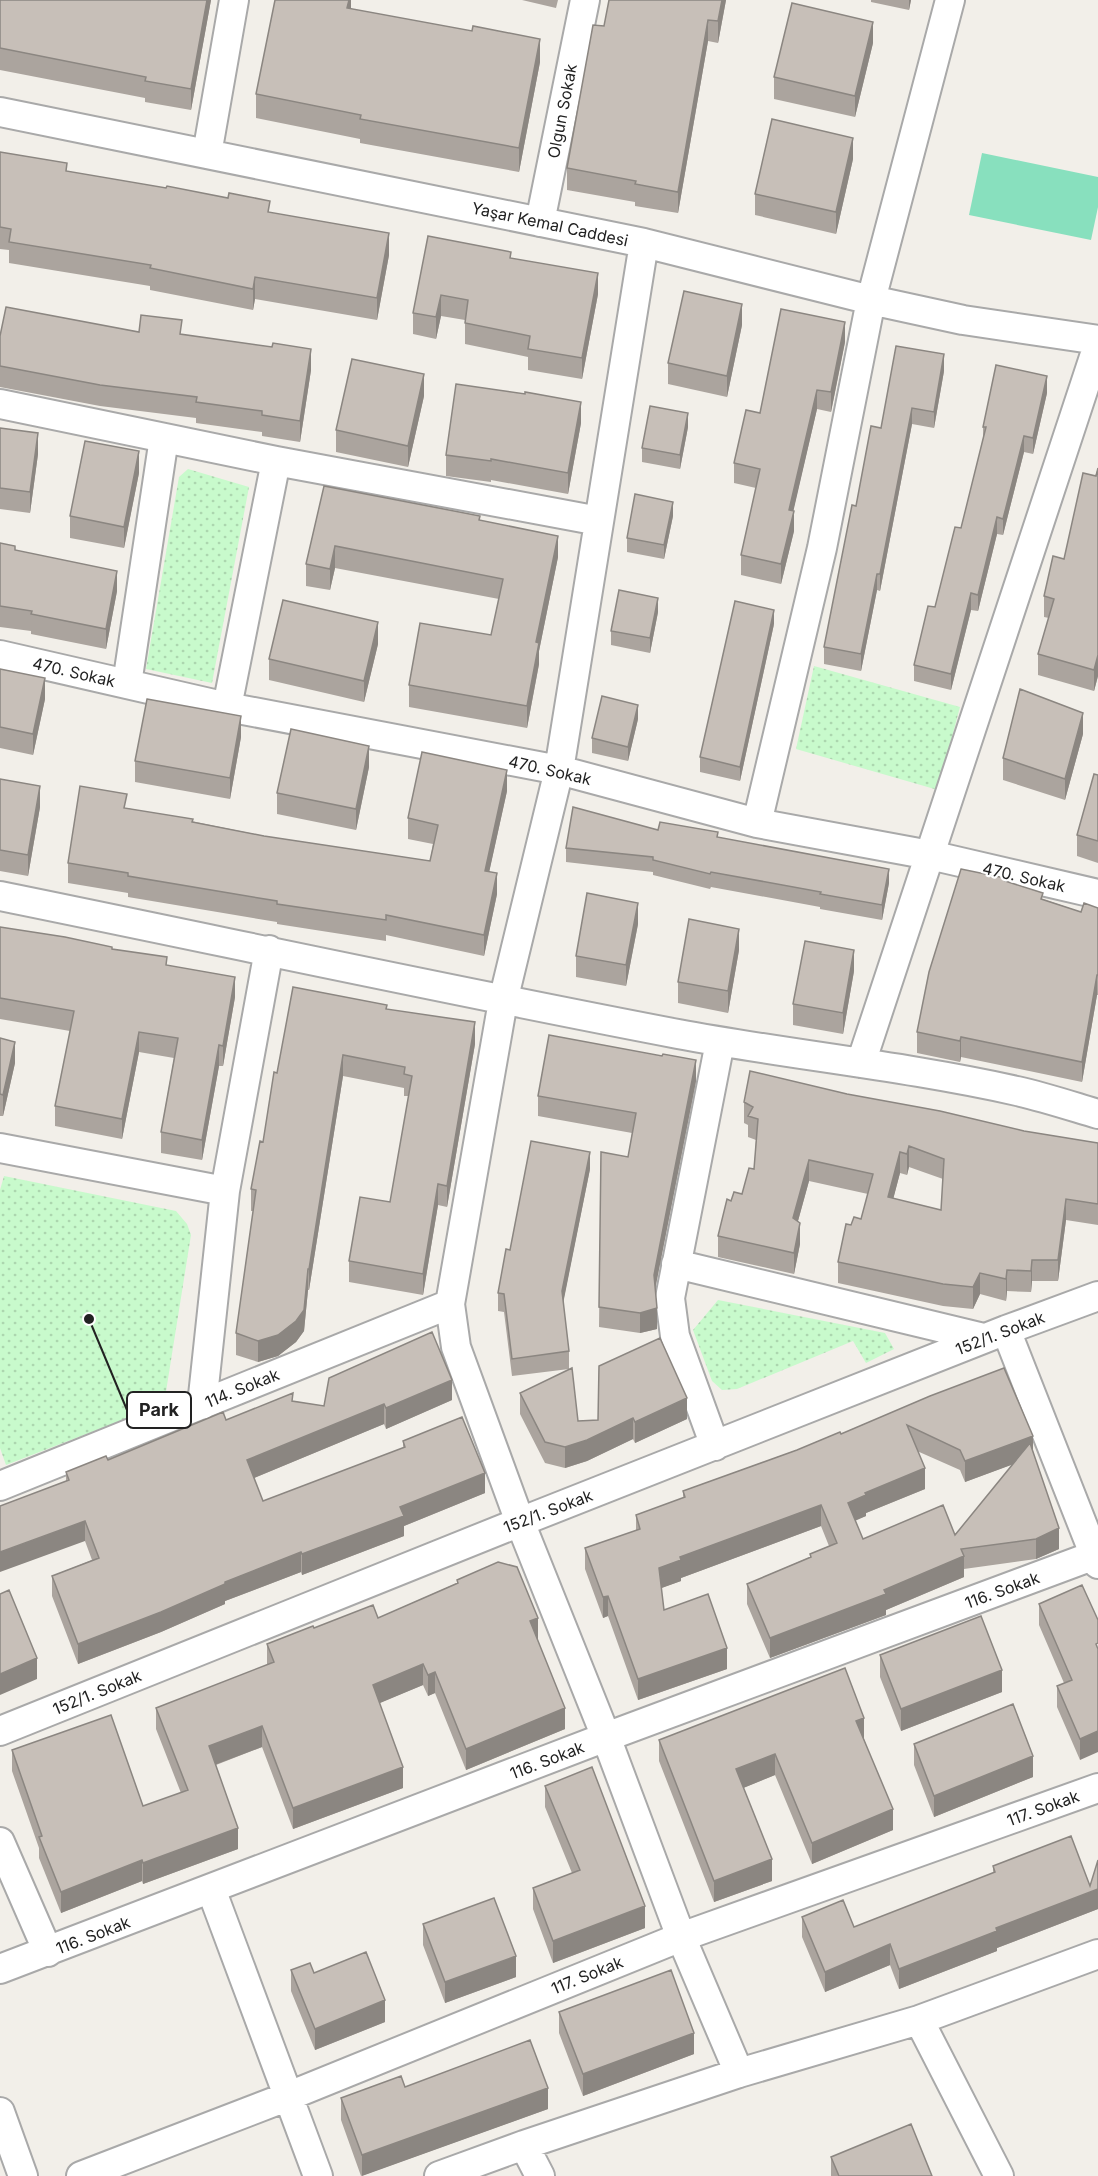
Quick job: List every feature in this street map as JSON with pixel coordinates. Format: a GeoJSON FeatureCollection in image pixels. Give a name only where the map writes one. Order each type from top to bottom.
{"type":"FeatureCollection","features":[{"type":"Feature","properties":{"kind":"street"},"geometry":{"type":"LineString","coordinates":[[207,154],[234,0]]}},
{"type":"Feature","properties":{"kind":"street","name":"Olgun Sokak"},"geometry":{"type":"LineString","coordinates":[[540,222],[585,0]]}},
{"type":"Feature","properties":{"kind":"street"},"geometry":{"type":"LineString","coordinates":[[757,823],[822,548],[871,300],[950,0]]}},
{"type":"Feature","properties":{"kind":"street","name":"Yaşar Kemal Caddesi"},"geometry":{"type":"LineString","coordinates":[[0,112],[644,243],[871,300],[963,320],[1098,340]]}},
{"type":"Feature","properties":{"kind":"street"},"geometry":{"type":"LineString","coordinates":[[644,243],[559,770],[503,1001],[450,1304],[456,1347],[520,1522],[606,1737],[681,1937],[740,2073]]}},
{"type":"Feature","properties":{"kind":"street"},"geometry":{"type":"LineString","coordinates":[[861,1063],[1098,345]]}},
{"type":"Feature","properties":{"kind":"street"},"geometry":{"type":"LineString","coordinates":[[0,404],[276,461],[599,521]]}},
{"type":"Feature","properties":{"kind":"street"},"geometry":{"type":"LineString","coordinates":[[127,684],[164,438]]}},
{"type":"Feature","properties":{"kind":"street"},"geometry":{"type":"LineString","coordinates":[[227,707],[276,461]]}},
{"type":"Feature","properties":{"kind":"street","name":"470. Sokak"},"geometry":{"type":"LineString","coordinates":[[0,655],[227,707],[559,770],[757,823],[930,855],[1098,894]]}},
{"type":"Feature","properties":{"kind":"street"},"geometry":{"type":"LineString","coordinates":[[0,896],[269,950],[503,1001],[720,1042],[861,1063],[1018,1091],[1098,1114]]}},
{"type":"Feature","properties":{"kind":"street"},"geometry":{"type":"LineString","coordinates":[[202,1405],[225,1191],[269,950]]}},
{"type":"Feature","properties":{"kind":"street"},"geometry":{"type":"LineString","coordinates":[[715,1446],[675,1336],[670,1298],[720,1042]]}},
{"type":"Feature","properties":{"kind":"street"},"geometry":{"type":"LineString","coordinates":[[0,1148],[225,1191]]}},
{"type":"Feature","properties":{"kind":"street"},"geometry":{"type":"LineString","coordinates":[[676,1264],[995,1334],[1096,1560]]}},
{"type":"Feature","properties":{"kind":"street","name":"152/1. Sokak"},"geometry":{"type":"LineString","coordinates":[[0,1731],[520,1522],[995,1334],[1098,1296]]}},
{"type":"Feature","properties":{"kind":"street","name":"114. Sokak"},"geometry":{"type":"LineString","coordinates":[[0,1486],[450,1304]]}},
{"type":"Feature","properties":{"kind":"street","name":"116. Sokak"},"geometry":{"type":"LineString","coordinates":[[0,1969],[606,1737],[1096,1560]]}},
{"type":"Feature","properties":{"kind":"street","name":"117. Sokak"},"geometry":{"type":"LineString","coordinates":[[81,2176],[289,2096],[681,1937],[1098,1788]]}},
{"type":"Feature","properties":{"kind":"street"},"geometry":{"type":"LineString","coordinates":[[0,1842],[48,1952]]}},
{"type":"Feature","properties":{"kind":"street"},"geometry":{"type":"LineString","coordinates":[[211,1889],[318,2176]]}},
{"type":"Feature","properties":{"kind":"street"},"geometry":{"type":"LineString","coordinates":[[439,2176],[524,2145],[740,2073],[919,2020],[1098,1954]]}},
{"type":"Feature","properties":{"kind":"street"},"geometry":{"type":"LineString","coordinates":[[919,2020],[999,2176]]}},
{"type":"Feature","properties":{"kind":"street"},"geometry":{"type":"LineString","coordinates":[[0,2112],[23,2176]]}},
{"type":"Feature","properties":{"kind":"street"},"geometry":{"type":"LineString","coordinates":[[524,2145],[538,2176]]}},
{"type":"Feature","properties":{"kind":"green space"},"geometry":{"type":"Polygon","coordinates":[[[982,153],[1098,177],[1098,207],[1091,240],[969,215],[982,153]]]}},
{"type":"Feature","properties":{"kind":"green space"},"geometry":{"type":"Polygon","coordinates":[[[188,469],[249,487],[212,683],[146,669],[179,477],[188,469]]]}},
{"type":"Feature","properties":{"kind":"green space"},"geometry":{"type":"Polygon","coordinates":[[[814,666],[960,707],[938,790],[796,749],[814,666]]]}},
{"type":"Feature","properties":{"kind":"green space"},"geometry":{"type":"Polygon","coordinates":[[[4,1176],[176,1211],[187,1224],[191,1235],[164,1404],[6,1465],[0,1448],[0,1190],[4,1176]]]}},
{"type":"Feature","properties":{"kind":"green space"},"geometry":{"type":"Polygon","coordinates":[[[718,1300],[885,1333],[894,1349],[866,1363],[853,1341],[737,1389],[722,1390],[712,1381],[693,1330],[718,1300]]]}},
{"type":"Feature","properties":{"kind":"building"},"geometry":{"type":"Polygon","coordinates":[[[0,0],[207,0],[191,89],[145,81],[146,77],[0,48],[0,0]]]}},
{"type":"Feature","properties":{"kind":"building"},"geometry":{"type":"Polygon","coordinates":[[[275,0],[349,0],[347,8],[472,31],[473,26],[540,39],[519,148],[360,119],[361,115],[256,94],[275,0]]]}},
{"type":"Feature","properties":{"kind":"building"},"geometry":{"type":"Polygon","coordinates":[[[609,0],[722,0],[718,21],[708,20],[678,192],[635,184],[636,181],[567,168],[593,25],[604,26],[609,0]]]}},
{"type":"Feature","properties":{"kind":"building"},"geometry":{"type":"Polygon","coordinates":[[[792,3],[873,22],[855,96],[774,77],[792,3]]]}},
{"type":"Feature","properties":{"kind":"building"},"geometry":{"type":"Polygon","coordinates":[[[772,119],[853,138],[836,212],[755,194],[772,119]]]}},
{"type":"Feature","properties":{"kind":"building"},"geometry":{"type":"Polygon","coordinates":[[[0,152],[67,163],[66,171],[166,188],[167,186],[228,198],[229,193],[270,201],[268,212],[389,233],[377,298],[255,277],[253,289],[150,268],[151,265],[9,242],[11,229],[0,227],[0,152]]]}},
{"type":"Feature","properties":{"kind":"building"},"geometry":{"type":"Polygon","coordinates":[[[428,236],[511,252],[510,258],[598,273],[582,358],[528,349],[530,336],[465,323],[468,300],[441,295],[436,317],[413,313],[428,236]]]}},
{"type":"Feature","properties":{"kind":"building"},"geometry":{"type":"Polygon","coordinates":[[[684,291],[742,304],[727,376],[668,363],[684,291]]]}},
{"type":"Feature","properties":{"kind":"building"},"geometry":{"type":"Polygon","coordinates":[[[6,307],[139,332],[141,315],[182,320],[180,334],[272,347],[273,343],[311,349],[300,421],[262,415],[262,411],[196,402],[197,397],[100,385],[0,366],[0,336],[6,307]]]}},
{"type":"Feature","properties":{"kind":"building"},"geometry":{"type":"Polygon","coordinates":[[[781,309],[845,322],[831,392],[817,390],[789,510],[794,511],[781,564],[741,555],[760,469],[734,463],[746,410],[760,413],[781,309]]]}},
{"type":"Feature","properties":{"kind":"building"},"geometry":{"type":"Polygon","coordinates":[[[896,346],[944,354],[934,412],[912,408],[880,574],[877,574],[861,654],[824,647],[852,505],[856,506],[871,426],[881,428],[896,346]]]}},
{"type":"Feature","properties":{"kind":"building"},"geometry":{"type":"Polygon","coordinates":[[[352,359],[424,374],[408,446],[336,430],[352,359]]]}},
{"type":"Feature","properties":{"kind":"building"},"geometry":{"type":"Polygon","coordinates":[[[996,365],[1047,376],[1033,438],[1024,436],[1003,519],[997,517],[978,595],[971,593],[951,674],[914,665],[928,606],[935,607],[955,527],[961,528],[986,427],[983,427],[996,365]]]}},
{"type":"Feature","properties":{"kind":"building"},"geometry":{"type":"Polygon","coordinates":[[[456,384],[525,394],[525,392],[581,402],[568,473],[491,459],[491,461],[446,455],[456,384]]]}},
{"type":"Feature","properties":{"kind":"building"},"geometry":{"type":"Polygon","coordinates":[[[650,406],[688,413],[680,455],[642,448],[650,406]]]}},
{"type":"Feature","properties":{"kind":"building"},"geometry":{"type":"Polygon","coordinates":[[[0,428],[38,433],[30,492],[0,488],[0,428]]]}},
{"type":"Feature","properties":{"kind":"building"},"geometry":{"type":"Polygon","coordinates":[[[85,441],[139,451],[124,527],[70,516],[85,441]]]}},
{"type":"Feature","properties":{"kind":"building"},"geometry":{"type":"Polygon","coordinates":[[[1098,468],[1098,655],[1094,670],[1038,654],[1054,599],[1044,596],[1053,556],[1064,559],[1083,473],[1096,476],[1098,468]]]}},
{"type":"Feature","properties":{"kind":"building"},"geometry":{"type":"Polygon","coordinates":[[[324,486],[480,516],[479,520],[558,536],[536,642],[539,643],[527,706],[409,685],[420,623],[491,635],[503,579],[335,546],[330,569],[306,564],[324,486]]]}},
{"type":"Feature","properties":{"kind":"building"},"geometry":{"type":"Polygon","coordinates":[[[635,494],[673,502],[664,545],[627,538],[635,494]]]}},
{"type":"Feature","properties":{"kind":"building"},"geometry":{"type":"Polygon","coordinates":[[[0,543],[15,546],[15,550],[117,571],[106,629],[31,614],[32,611],[0,606],[0,543]]]}},
{"type":"Feature","properties":{"kind":"building"},"geometry":{"type":"Polygon","coordinates":[[[619,590],[658,598],[650,638],[611,631],[619,590]]]}},
{"type":"Feature","properties":{"kind":"building"},"geometry":{"type":"Polygon","coordinates":[[[283,600],[378,622],[364,681],[269,659],[283,600]]]}},
{"type":"Feature","properties":{"kind":"building"},"geometry":{"type":"Polygon","coordinates":[[[735,601],[774,610],[740,767],[700,757],[735,601]]]}},
{"type":"Feature","properties":{"kind":"building"},"geometry":{"type":"Polygon","coordinates":[[[0,669],[45,678],[33,734],[0,727],[0,669]]]}},
{"type":"Feature","properties":{"kind":"building"},"geometry":{"type":"Polygon","coordinates":[[[1020,689],[1083,713],[1065,779],[1003,758],[1020,689]]]}},
{"type":"Feature","properties":{"kind":"building"},"geometry":{"type":"Polygon","coordinates":[[[602,696],[638,705],[628,747],[592,738],[602,696]]]}},
{"type":"Feature","properties":{"kind":"building"},"geometry":{"type":"Polygon","coordinates":[[[147,699],[241,716],[230,778],[135,761],[147,699]]]}},
{"type":"Feature","properties":{"kind":"building"},"geometry":{"type":"Polygon","coordinates":[[[291,729],[369,746],[356,809],[277,793],[291,729]]]}},
{"type":"Feature","properties":{"kind":"building"},"geometry":{"type":"Polygon","coordinates":[[[422,752],[507,770],[485,871],[497,873],[484,935],[386,915],[386,920],[277,904],[277,901],[128,876],[128,873],[68,863],[80,786],[127,794],[124,808],[193,819],[192,822],[264,836],[430,861],[438,825],[408,818],[422,752]]]}},
{"type":"Feature","properties":{"kind":"building"},"geometry":{"type":"Polygon","coordinates":[[[1094,774],[1098,775],[1098,841],[1077,835],[1094,774]]]}},
{"type":"Feature","properties":{"kind":"building"},"geometry":{"type":"Polygon","coordinates":[[[0,779],[40,786],[28,855],[0,850],[0,779]]]}},
{"type":"Feature","properties":{"kind":"building"},"geometry":{"type":"Polygon","coordinates":[[[573,807],[658,830],[660,822],[718,832],[717,837],[889,869],[882,905],[711,872],[710,874],[653,860],[653,857],[566,848],[573,807]]]}},
{"type":"Feature","properties":{"kind":"building"},"geometry":{"type":"Polygon","coordinates":[[[961,869],[1005,878],[1005,881],[1043,893],[1041,899],[1081,912],[1084,903],[1098,908],[1098,975],[1082,1062],[961,1037],[960,1041],[917,1032],[929,972],[961,869]]]}},
{"type":"Feature","properties":{"kind":"building"},"geometry":{"type":"Polygon","coordinates":[[[587,893],[638,903],[626,965],[576,956],[587,893]]]}},
{"type":"Feature","properties":{"kind":"building"},"geometry":{"type":"Polygon","coordinates":[[[689,919],[739,929],[728,991],[678,982],[689,919]]]}},
{"type":"Feature","properties":{"kind":"building"},"geometry":{"type":"Polygon","coordinates":[[[0,927],[65,937],[112,947],[112,949],[167,957],[166,965],[235,977],[223,1046],[219,1045],[202,1140],[161,1132],[178,1038],[139,1032],[122,1119],[55,1106],[74,1011],[0,998],[0,927]]]}},
{"type":"Feature","properties":{"kind":"building"},"geometry":{"type":"Polygon","coordinates":[[[805,941],[854,950],[843,1013],[793,1004],[805,941]]]}},
{"type":"Feature","properties":{"kind":"building"},"geometry":{"type":"Polygon","coordinates":[[[293,987],[387,1005],[386,1009],[475,1022],[447,1186],[438,1184],[423,1274],[349,1261],[360,1197],[390,1202],[412,1076],[404,1074],[405,1067],[343,1055],[308,1269],[304,1310],[296,1321],[278,1335],[258,1341],[236,1333],[256,1190],[251,1189],[260,1141],[263,1142],[274,1072],[277,1073],[293,987]]]}},
{"type":"Feature","properties":{"kind":"building"},"geometry":{"type":"Polygon","coordinates":[[[549,1035],[696,1060],[654,1275],[657,1308],[640,1313],[599,1307],[601,1152],[628,1157],[636,1113],[538,1096],[549,1035]]]}},
{"type":"Feature","properties":{"kind":"building"},"geometry":{"type":"Polygon","coordinates":[[[0,1038],[15,1042],[3,1095],[0,1094],[0,1038]]]}},
{"type":"Feature","properties":{"kind":"building"},"geometry":{"type":"Polygon","coordinates":[[[750,1071],[1024,1131],[1098,1143],[1098,1204],[1066,1199],[1058,1260],[1032,1260],[1031,1271],[1007,1270],[1006,1279],[980,1273],[973,1287],[943,1284],[838,1262],[846,1224],[851,1225],[854,1217],[861,1219],[873,1174],[809,1160],[793,1218],[800,1223],[794,1253],[718,1236],[727,1199],[731,1201],[734,1192],[742,1194],[749,1168],[754,1169],[758,1119],[748,1116],[753,1107],[744,1102],[750,1071]],[[909,1146],[907,1154],[900,1152],[888,1197],[941,1210],[944,1159],[909,1146]]]}},
{"type":"Feature","properties":{"kind":"building"},"geometry":{"type":"Polygon","coordinates":[[[531,1141],[590,1152],[562,1291],[569,1351],[512,1359],[504,1294],[498,1293],[506,1249],[510,1250],[531,1141]]]}},
{"type":"Feature","properties":{"kind":"building"},"geometry":{"type":"Polygon","coordinates":[[[432,1332],[452,1380],[386,1408],[384,1404],[247,1460],[263,1501],[405,1447],[403,1441],[462,1417],[485,1473],[400,1507],[404,1516],[302,1554],[301,1552],[225,1582],[225,1584],[161,1612],[78,1644],[52,1576],[99,1558],[85,1521],[0,1552],[0,1506],[69,1480],[66,1472],[106,1456],[108,1460],[223,1412],[226,1420],[293,1393],[292,1401],[324,1406],[329,1378],[432,1332]]]}},
{"type":"Feature","properties":{"kind":"building"},"geometry":{"type":"Polygon","coordinates":[[[660,1338],[687,1398],[635,1422],[633,1418],[587,1440],[565,1447],[545,1442],[520,1393],[572,1368],[578,1421],[598,1420],[599,1366],[660,1338]]]}},
{"type":"Feature","properties":{"kind":"building"},"geometry":{"type":"Polygon","coordinates":[[[1004,1368],[1033,1436],[965,1461],[960,1450],[907,1425],[925,1468],[865,1493],[866,1495],[848,1503],[863,1539],[943,1505],[955,1535],[1030,1443],[1059,1528],[1036,1539],[961,1549],[964,1556],[884,1590],[886,1594],[770,1638],[747,1584],[811,1557],[810,1554],[837,1543],[821,1505],[680,1557],[681,1560],[659,1568],[664,1610],[708,1594],[727,1648],[638,1679],[608,1596],[603,1597],[585,1548],[640,1529],[636,1515],[685,1497],[683,1491],[840,1432],[841,1434],[930,1396],[1004,1368]]]}},
{"type":"Feature","properties":{"kind":"building"},"geometry":{"type":"Polygon","coordinates":[[[498,1562],[517,1567],[538,1618],[530,1621],[565,1708],[466,1749],[435,1672],[428,1675],[423,1664],[373,1685],[403,1767],[293,1808],[262,1726],[209,1746],[238,1828],[143,1863],[142,1860],[61,1892],[39,1837],[42,1836],[12,1750],[111,1715],[143,1806],[188,1790],[156,1708],[274,1662],[267,1644],[373,1605],[378,1618],[458,1583],[457,1580],[498,1562]]]}},
{"type":"Feature","properties":{"kind":"building"},"geometry":{"type":"Polygon","coordinates":[[[1082,1585],[1098,1620],[1098,1643],[1096,1644],[1098,1649],[1098,1731],[1080,1739],[1057,1686],[1072,1680],[1039,1604],[1082,1585]]]}},
{"type":"Feature","properties":{"kind":"building"},"geometry":{"type":"Polygon","coordinates":[[[9,1590],[37,1658],[0,1674],[0,1594],[9,1590]]]}},
{"type":"Feature","properties":{"kind":"building"},"geometry":{"type":"Polygon","coordinates":[[[981,1616],[1002,1670],[901,1709],[880,1655],[981,1616]]]}},
{"type":"Feature","properties":{"kind":"building"},"geometry":{"type":"Polygon","coordinates":[[[845,1668],[864,1718],[856,1721],[893,1809],[812,1843],[775,1754],[736,1769],[772,1859],[714,1881],[659,1740],[845,1668]]]}},
{"type":"Feature","properties":{"kind":"building"},"geometry":{"type":"Polygon","coordinates":[[[1013,1704],[1033,1756],[934,1796],[914,1744],[1013,1704]]]}},
{"type":"Feature","properties":{"kind":"building"},"geometry":{"type":"Polygon","coordinates":[[[592,1767],[645,1906],[553,1941],[533,1888],[580,1870],[545,1786],[592,1767]]]}},
{"type":"Feature","properties":{"kind":"building"},"geometry":{"type":"Polygon","coordinates":[[[1071,1836],[1090,1886],[1098,1860],[1098,1889],[996,1928],[997,1931],[899,1969],[890,1944],[825,1972],[802,1917],[843,1900],[854,1927],[995,1872],[993,1866],[1071,1836]]]}},
{"type":"Feature","properties":{"kind":"building"},"geometry":{"type":"Polygon","coordinates":[[[494,1898],[516,1956],[445,1982],[423,1924],[494,1898]]]}},
{"type":"Feature","properties":{"kind":"building"},"geometry":{"type":"Polygon","coordinates":[[[366,1952],[385,2000],[315,2029],[291,1970],[310,1963],[314,1973],[366,1952]]]}},
{"type":"Feature","properties":{"kind":"building"},"geometry":{"type":"Polygon","coordinates":[[[671,1970],[694,2033],[583,2074],[559,2012],[671,1970]]]}},
{"type":"Feature","properties":{"kind":"building"},"geometry":{"type":"Polygon","coordinates":[[[530,2040],[548,2088],[362,2155],[341,2098],[401,2076],[405,2087],[530,2040]]]}},
{"type":"Feature","properties":{"kind":"building"},"geometry":{"type":"Polygon","coordinates":[[[911,2124],[932,2176],[839,2176],[831,2157],[911,2124]]]}},
{"type":"Feature","properties":{"kind":"place","name":"Park"},"geometry":{"type":"Point","coordinates":[89,1319]}}]}
